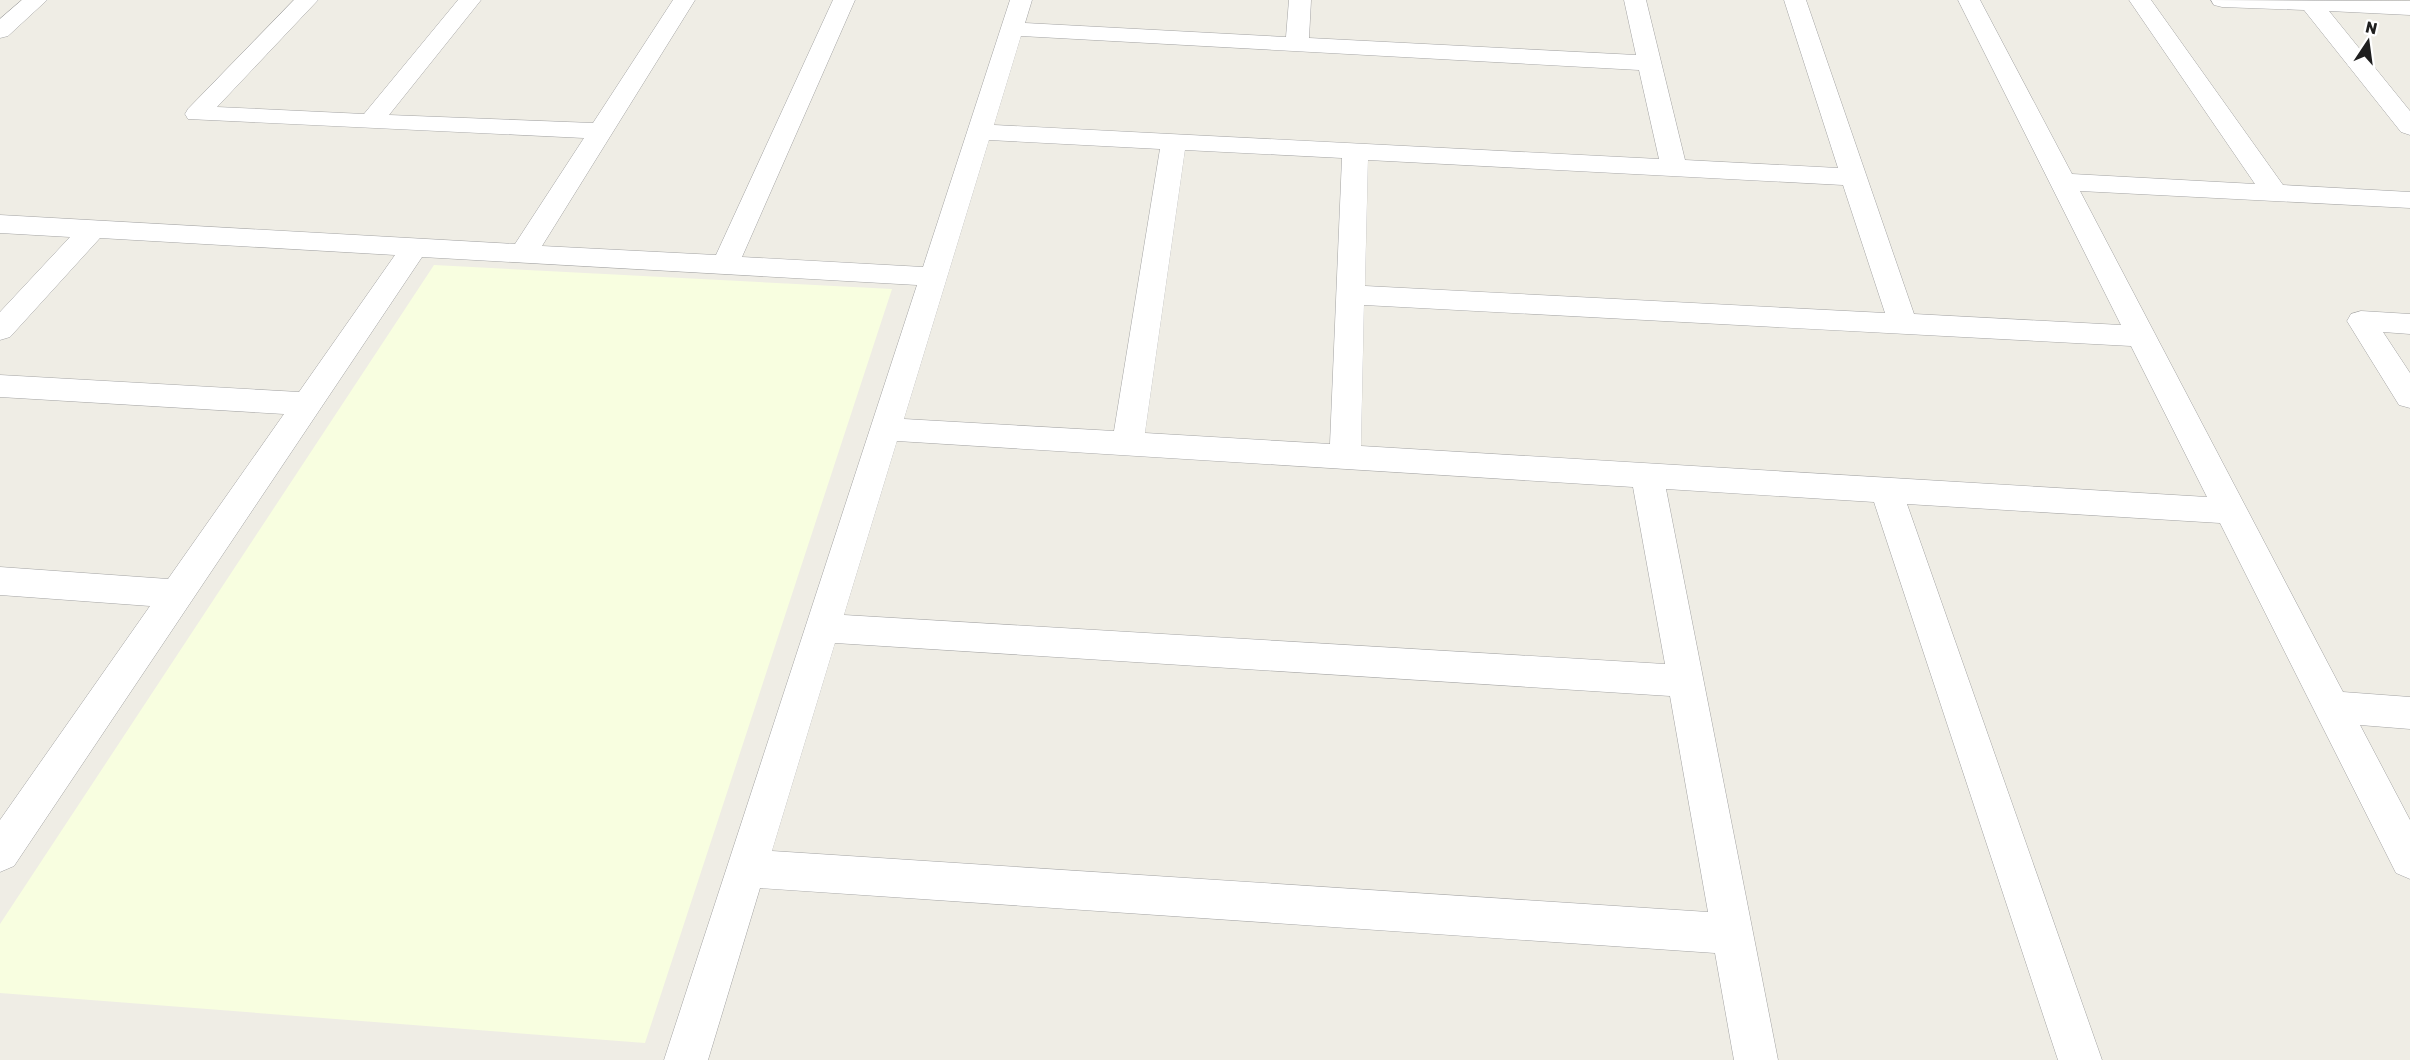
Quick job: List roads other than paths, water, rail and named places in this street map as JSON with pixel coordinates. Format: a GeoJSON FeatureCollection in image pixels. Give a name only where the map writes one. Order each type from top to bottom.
{"type":"FeatureCollection","features":[{"type":"Feature","properties":{"kind":"street"},"geometry":{"type":"LineString","coordinates":[[0,31],[36,0]]}},
{"type":"Feature","properties":{"kind":"street"},"geometry":{"type":"LineString","coordinates":[[307,0],[197,114],[600,131]]}},
{"type":"Feature","properties":{"kind":"street"},"geometry":{"type":"LineString","coordinates":[[370,122],[470,0]]}},
{"type":"Feature","properties":{"kind":"street"},"geometry":{"type":"LineString","coordinates":[[523,254],[684,0]]}},
{"type":"Feature","properties":{"kind":"street"},"geometry":{"type":"LineString","coordinates":[[725,265],[844,0]]}},
{"type":"Feature","properties":{"kind":"street"},"geometry":{"type":"LineString","coordinates":[[1297,44],[1300,0]]}},
{"type":"Feature","properties":{"kind":"street"},"geometry":{"type":"LineString","coordinates":[[1635,0],[1674,168]]}},
{"type":"Feature","properties":{"kind":"street"},"geometry":{"type":"LineString","coordinates":[[1795,0],[1903,324]]}},
{"type":"Feature","properties":{"kind":"street"},"geometry":{"type":"LineString","coordinates":[[1969,0],[2410,860]]}},
{"type":"Feature","properties":{"kind":"street"},"geometry":{"type":"LineString","coordinates":[[2140,0],[2275,193]]}},
{"type":"Feature","properties":{"kind":"street"},"geometry":{"type":"LineString","coordinates":[[2222,0],[2410,8]]}},
{"type":"Feature","properties":{"kind":"street"},"geometry":{"type":"LineString","coordinates":[[2311,4],[2410,127]]}},
{"type":"Feature","properties":{"kind":"street"},"geometry":{"type":"LineString","coordinates":[[687,1060],[1017,15],[1297,44],[1649,63]]}},
{"type":"Feature","properties":{"kind":"street"},"geometry":{"type":"LineString","coordinates":[[2383,93],[2410,94]]}},
{"type":"Feature","properties":{"kind":"street"},"geometry":{"type":"LineString","coordinates":[[980,132],[1854,177]]}},
{"type":"Feature","properties":{"kind":"street"},"geometry":{"type":"LineString","coordinates":[[1128,442],[1174,142]]}},
{"type":"Feature","properties":{"kind":"street"},"geometry":{"type":"LineString","coordinates":[[1345,455],[1354,151]]}},
{"type":"Feature","properties":{"kind":"street"},"geometry":{"type":"LineString","coordinates":[[2062,182],[2410,200]]}},
{"type":"Feature","properties":{"kind":"street"},"geometry":{"type":"LineString","coordinates":[[0,224],[934,277]]}},
{"type":"Feature","properties":{"kind":"street"},"geometry":{"type":"LineString","coordinates":[[0,330],[93,229]]}},
{"type":"Feature","properties":{"kind":"street"},"geometry":{"type":"LineString","coordinates":[[0,853],[12,817],[178,594],[415,247]]}},
{"type":"Feature","properties":{"kind":"street"},"geometry":{"type":"LineString","coordinates":[[1350,295],[2141,336]]}},
{"type":"Feature","properties":{"kind":"street"},"geometry":{"type":"LineString","coordinates":[[2410,324],[2361,321],[2410,397]]}},
{"type":"Feature","properties":{"kind":"street"},"geometry":{"type":"LineString","coordinates":[[0,386],[308,404]]}},
{"type":"Feature","properties":{"kind":"street"},"geometry":{"type":"LineString","coordinates":[[886,429],[1345,455],[2231,511]]}},
{"type":"Feature","properties":{"kind":"street"},"geometry":{"type":"LineString","coordinates":[[1647,474],[1756,1060]]}},
{"type":"Feature","properties":{"kind":"street"},"geometry":{"type":"LineString","coordinates":[[1886,489],[2080,1060]]}},
{"type":"Feature","properties":{"kind":"street"},"geometry":{"type":"LineString","coordinates":[[0,581],[178,594]]}},
{"type":"Feature","properties":{"kind":"street"},"geometry":{"type":"LineString","coordinates":[[823,628],[1685,681]]}},
{"type":"Feature","properties":{"kind":"street"},"geometry":{"type":"LineString","coordinates":[[2331,707],[2410,713]]}},
{"type":"Feature","properties":{"kind":"street"},"geometry":{"type":"LineString","coordinates":[[747,868],[1733,934]]}}]}
